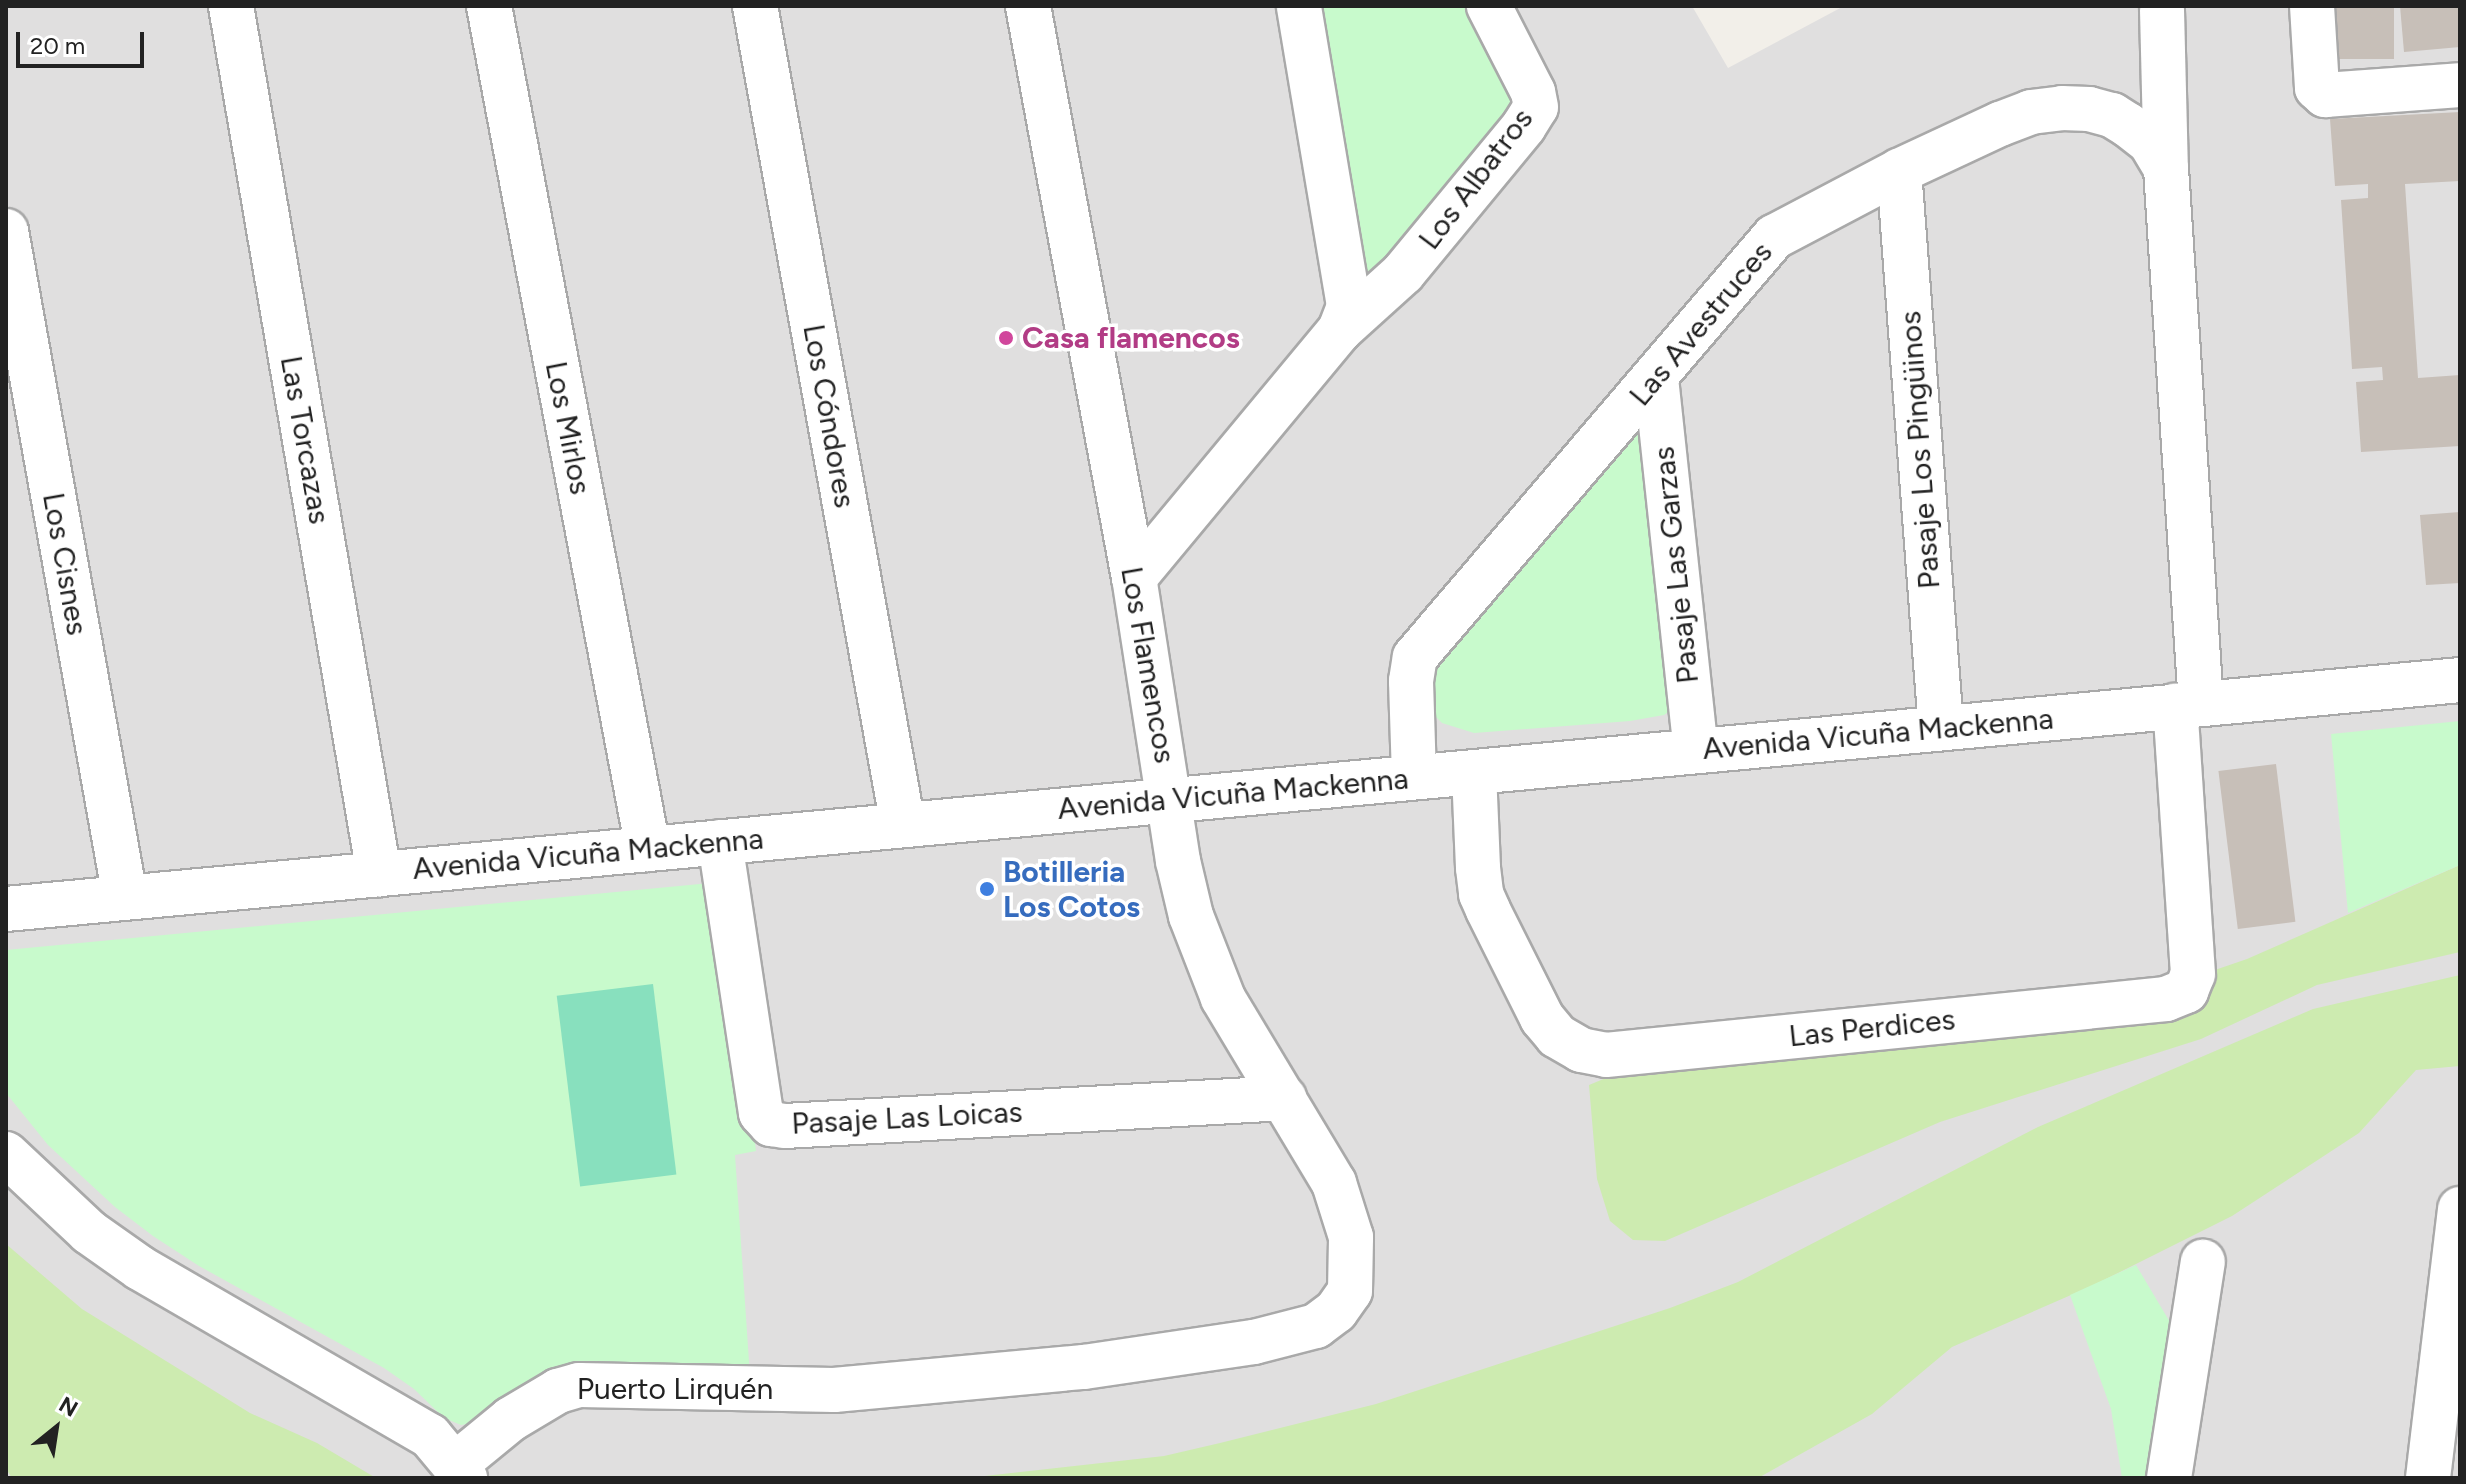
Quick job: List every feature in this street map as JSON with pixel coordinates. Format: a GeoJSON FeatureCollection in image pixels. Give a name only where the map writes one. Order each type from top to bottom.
{"type":"FeatureCollection","features":[{"type":"Feature","properties":{"kind":"street","name":"Las Torcazas"},"geometry":{"type":"LineString","coordinates":[[231,6],[379,874]]}},
{"type":"Feature","properties":{"kind":"street","name":"Los Mirlos"},"geometry":{"type":"LineString","coordinates":[[489,6],[648,849]]}},
{"type":"Feature","properties":{"kind":"street","name":"Los Cóndores"},"geometry":{"type":"LineString","coordinates":[[755,6],[903,825]]}},
{"type":"Feature","properties":{"kind":"street","name":"Los Flamencos"},"geometry":{"type":"LineString","coordinates":[[1028,6],[1134,578],[1171,800],[1178,861],[1205,958],[1223,998],[1334,1183],[1344,1209],[1352,1249],[1350,1291]]}},
{"type":"Feature","properties":{"kind":"street","name":"Los Albatros"},"geometry":{"type":"LineString","coordinates":[[1299,6],[1349,306],[1340,330]]}},
{"type":"Feature","properties":{"kind":"street","name":"Los Albatros"},"geometry":{"type":"LineString","coordinates":[[1134,578],[1340,330],[1403,273],[1524,126],[1536,107],[1533,92],[1489,6]]}},
{"type":"Feature","properties":{"kind":"street"},"geometry":{"type":"LineString","coordinates":[[2312,6],[2317,88],[2325,95],[2460,85]]}},
{"type":"Feature","properties":{"kind":"street"},"geometry":{"type":"LineString","coordinates":[[2162,10],[2188,705]]}},
{"type":"Feature","properties":{"kind":"street","name":"Las Avestruces"},"geometry":{"type":"LineString","coordinates":[[1414,777],[1411,681],[1415,657],[1774,237],[1899,171],[2031,112],[2089,109],[2120,120],[2150,142],[2166,169]]}},
{"type":"Feature","properties":{"kind":"street","name":"Pasaje Los Pingüinos"},"geometry":{"type":"LineString","coordinates":[[1899,171],[1941,728]]}},
{"type":"Feature","properties":{"kind":"street","name":"Los Cisnes"},"geometry":{"type":"LineString","coordinates":[[6,231],[125,897]]}},
{"type":"Feature","properties":{"kind":"street","name":"Pasaje Las Garzas"},"geometry":{"type":"LineString","coordinates":[[1656,378],[1696,751]]}},
{"type":"Feature","properties":{"kind":"street","name":"Avenida Vicuña Mackenna"},"geometry":{"type":"LineString","coordinates":[[6,909],[2460,680]]}},
{"type":"Feature","properties":{"kind":"street","name":"Las Perdices"},"geometry":{"type":"LineString","coordinates":[[1474,772],[1478,868],[1481,894],[1488,910],[1542,1018],[1557,1036],[1581,1050],[1606,1055],[2166,999],[2186,991],[2193,974],[2188,705]]}},
{"type":"Feature","properties":{"kind":"street","name":"Pasaje Las Loicas"},"geometry":{"type":"LineString","coordinates":[[720,842],[761,1113],[771,1124],[785,1126],[1284,1098]]}},
{"type":"Feature","properties":{"kind":"street","name":"Puerto Lirquén"},"geometry":{"type":"LineString","coordinates":[[6,1154],[89,1232],[140,1268],[430,1436],[461,1471],[511,1419],[558,1391],[579,1385],[834,1390],[1084,1367],[1254,1342],[1316,1326],[1336,1311],[1350,1291]]}},
{"type":"Feature","properties":{"kind":"street"},"geometry":{"type":"LineString","coordinates":[[2428,1478],[2460,1209]]}},
{"type":"Feature","properties":{"kind":"street"},"geometry":{"type":"LineString","coordinates":[[2169,1478],[2203,1262]]}},
{"type":"Feature","properties":{"kind":"shaded area"},"geometry":{"type":"Polygon","coordinates":[[[6,6],[1692,6],[1728,68],[1844,6],[2460,6],[2460,1478],[6,1478],[6,6]]]}},
{"type":"Feature","properties":{"kind":"green space"},"geometry":{"type":"Polygon","coordinates":[[[1319,6],[1473,6],[1515,96],[1508,128],[1380,273],[1370,275],[1362,267],[1319,6]]]}},
{"type":"Feature","properties":{"kind":"green space"},"geometry":{"type":"Polygon","coordinates":[[[1643,418],[1671,710],[1664,715],[1630,721],[1474,733],[1442,723],[1430,711],[1434,669],[1643,418]]]}},
{"type":"Feature","properties":{"kind":"green space"},"geometry":{"type":"Polygon","coordinates":[[[2460,721],[2460,865],[2348,913],[2331,734],[2460,721]]]}},
{"type":"Feature","properties":{"kind":"green space"},"geometry":{"type":"Polygon","coordinates":[[[2460,865],[2460,952],[2317,985],[2201,1039],[1940,1122],[1665,1241],[1633,1240],[1610,1221],[1597,1179],[1589,1085],[1630,1068],[2209,972],[2247,959],[2460,865]]]}},
{"type":"Feature","properties":{"kind":"green space"},"geometry":{"type":"Polygon","coordinates":[[[721,882],[756,1151],[735,1155],[750,1376],[461,1425],[444,1418],[414,1389],[384,1368],[199,1266],[153,1236],[115,1207],[48,1145],[6,1093],[6,950],[721,882]]]}},
{"type":"Feature","properties":{"kind":"green space"},"geometry":{"type":"Polygon","coordinates":[[[2460,975],[2460,1066],[2416,1070],[2359,1133],[2232,1216],[2094,1285],[1952,1347],[1872,1414],[1758,1478],[967,1478],[1164,1456],[1220,1443],[1376,1404],[1670,1308],[1738,1282],[2038,1127],[2313,1009],[2460,975]]]}},
{"type":"Feature","properties":{"kind":"green space"},"geometry":{"type":"Polygon","coordinates":[[[653,984],[676,1175],[580,1186],[557,996],[653,984]]]}},
{"type":"Feature","properties":{"kind":"green space"},"geometry":{"type":"Polygon","coordinates":[[[6,1244],[82,1309],[250,1413],[317,1443],[376,1478],[12,1478],[6,1469],[6,1244]]]}},
{"type":"Feature","properties":{"kind":"green space"},"geometry":{"type":"Polygon","coordinates":[[[2136,1265],[2180,1339],[2160,1478],[2122,1478],[2111,1409],[2070,1295],[2136,1265]]]}},
{"type":"Feature","properties":{"kind":"building"},"geometry":{"type":"Polygon","coordinates":[[[2333,6],[2394,6],[2394,59],[2333,59],[2333,6]]]}},
{"type":"Feature","properties":{"kind":"building"},"geometry":{"type":"Polygon","coordinates":[[[2400,6],[2460,6],[2460,47],[2404,52],[2400,6]]]}},
{"type":"Feature","properties":{"kind":"building"},"geometry":{"type":"Polygon","coordinates":[[[2460,112],[2460,181],[2405,184],[2418,378],[2460,375],[2460,446],[2361,452],[2356,382],[2383,380],[2382,367],[2352,369],[2341,200],[2368,198],[2368,184],[2335,186],[2330,119],[2460,112]]]}},
{"type":"Feature","properties":{"kind":"building"},"geometry":{"type":"Polygon","coordinates":[[[2460,512],[2460,583],[2426,585],[2420,515],[2460,512]]]}},
{"type":"Feature","properties":{"kind":"building"},"geometry":{"type":"Polygon","coordinates":[[[2276,764],[2295,922],[2238,929],[2218,771],[2276,764]]]}},
{"type":"Feature","properties":{"kind":"place","name":"Casa flamencos"},"geometry":{"type":"Point","coordinates":[1006,338]}},
{"type":"Feature","properties":{"kind":"place","name":"Botilleria Los Cotos"},"geometry":{"type":"Point","coordinates":[987,889]}}]}
